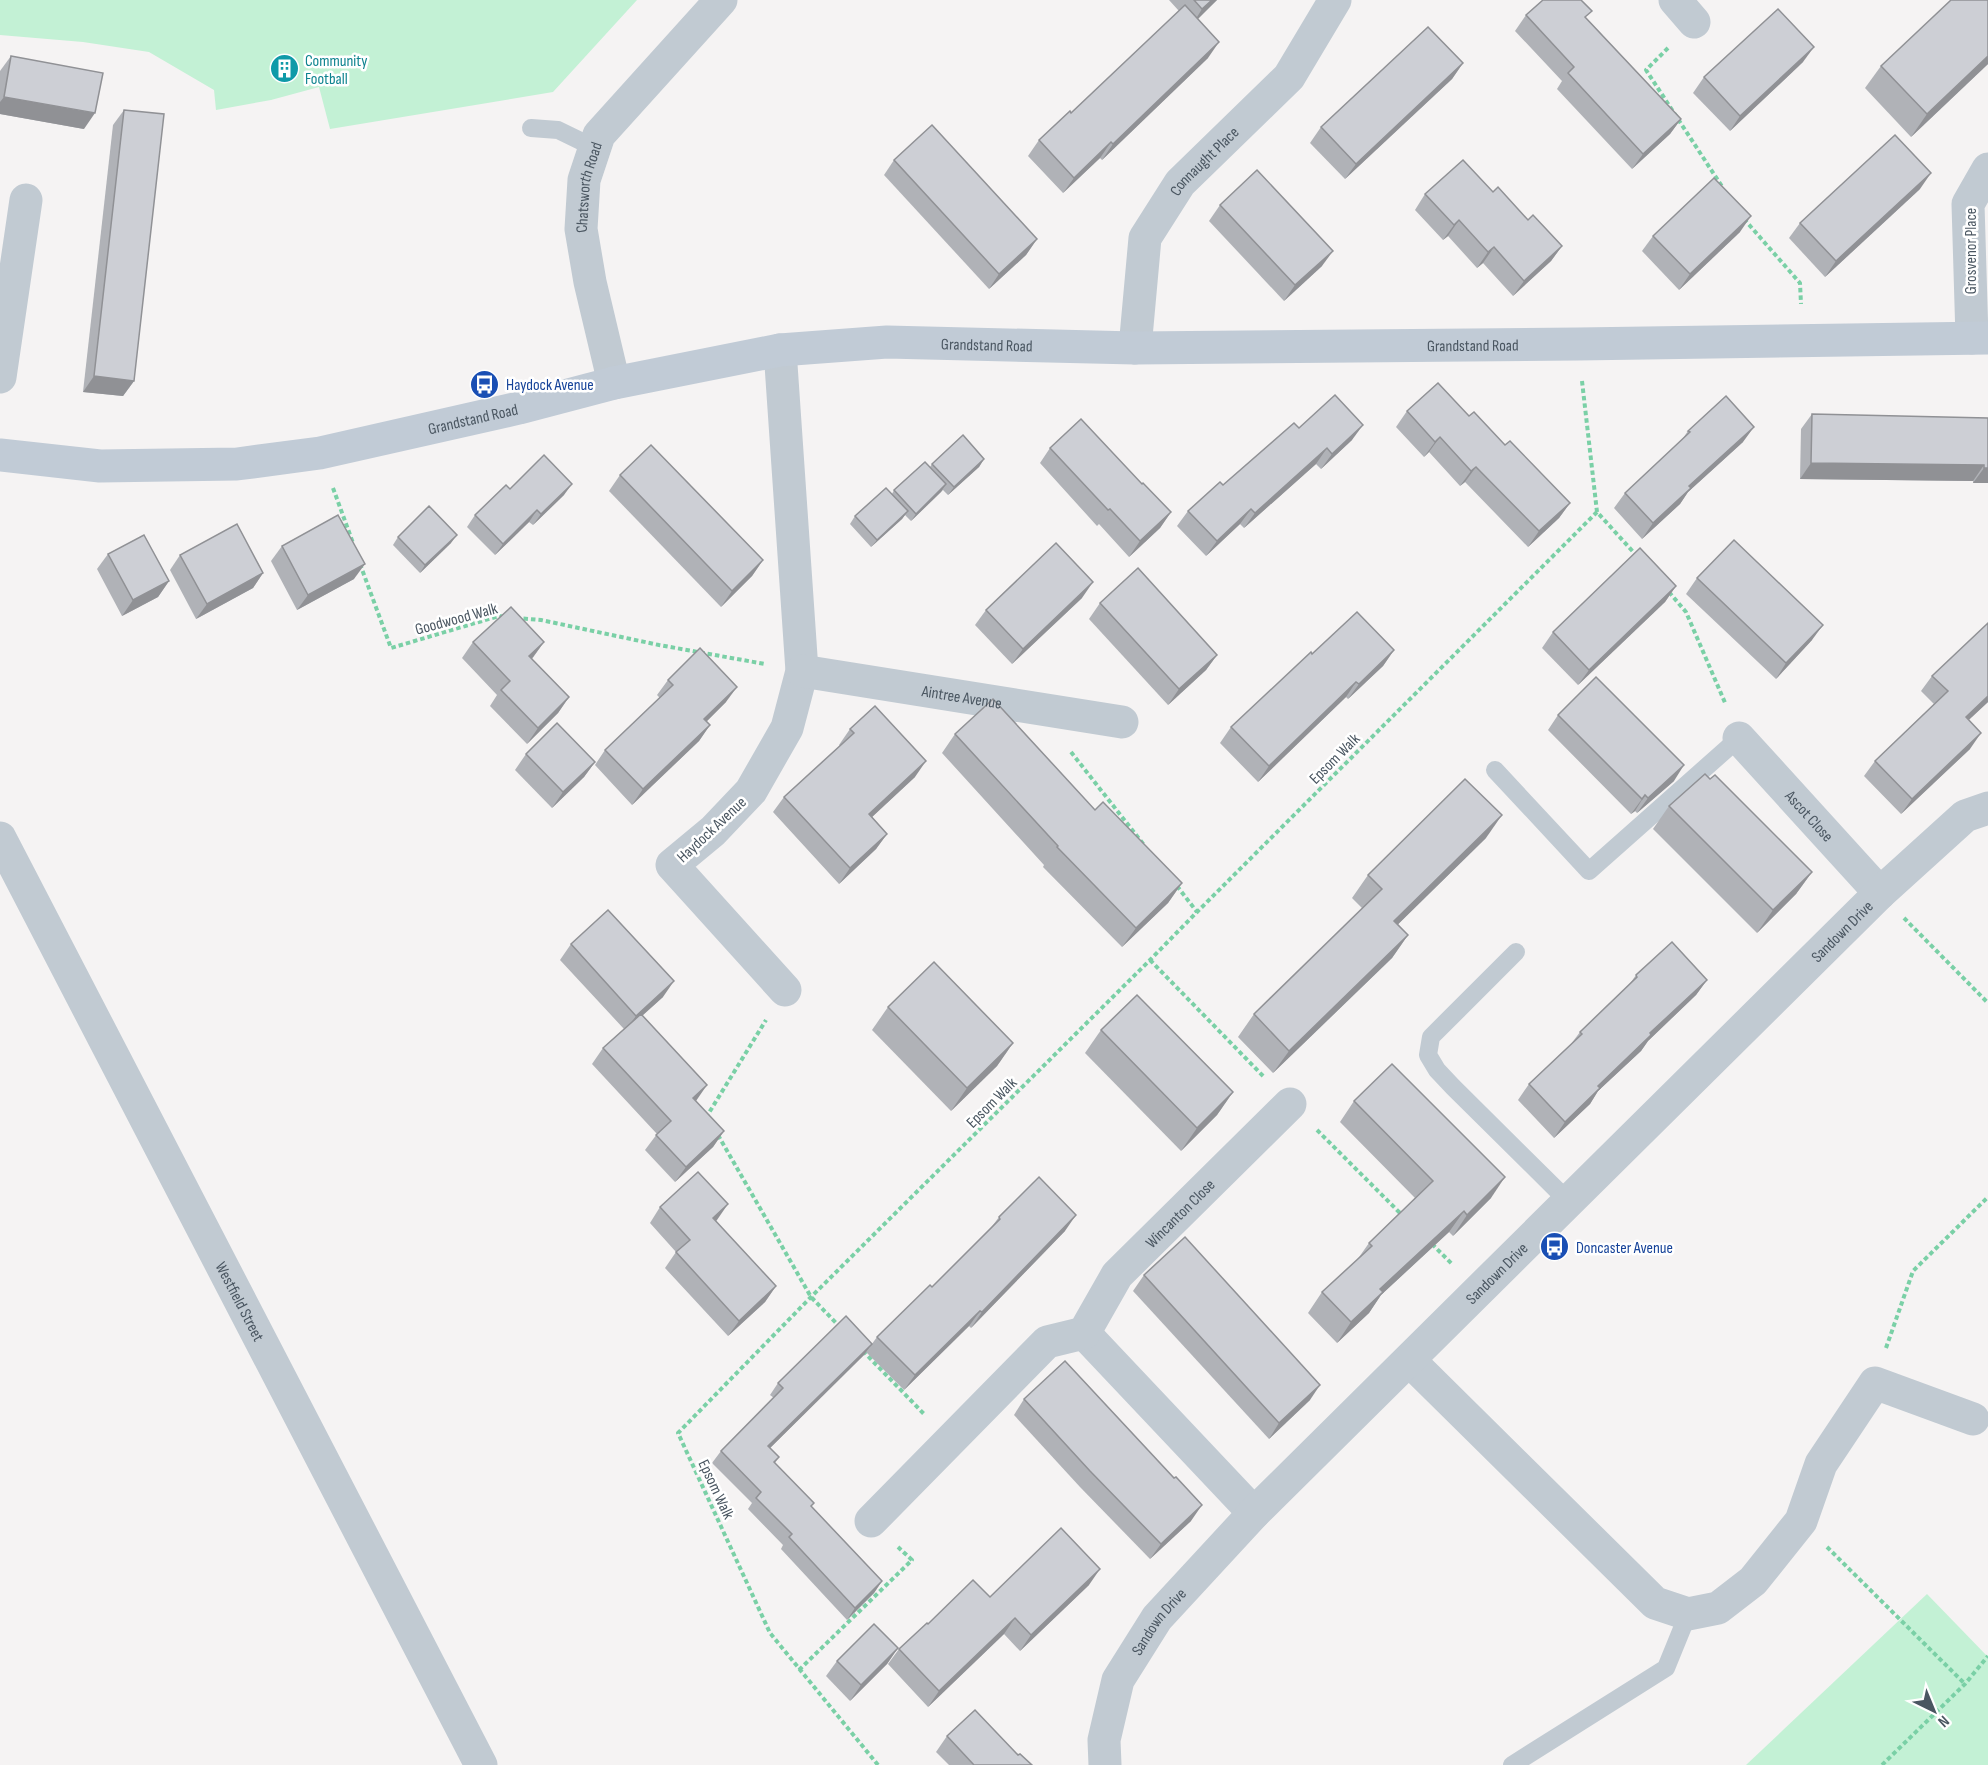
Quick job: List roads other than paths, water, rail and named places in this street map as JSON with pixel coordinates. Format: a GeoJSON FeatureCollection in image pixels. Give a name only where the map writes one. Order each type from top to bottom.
{"type":"FeatureCollection","features":[{"type":"Feature","properties":{"kind":"street","name":"Chatsworth Road"},"geometry":{"type":"LineString","coordinates":[[614,383],[580,229],[584,180],[599,135],[721,0]]}},
{"type":"Feature","properties":{"kind":"street","name":"Connaught Place"},"geometry":{"type":"LineString","coordinates":[[1135,348],[1145,238],[1180,183],[1289,77],[1335,0]]}},
{"type":"Feature","properties":{"kind":"street","name":"Grosvenor Place"},"geometry":{"type":"LineString","coordinates":[[1980,338],[1968,204],[1988,169]]}},
{"type":"Feature","properties":{"kind":"street"},"geometry":{"type":"LineString","coordinates":[[0,376],[26,200]]}},
{"type":"Feature","properties":{"kind":"street","name":"Grandstand Road"},"geometry":{"type":"LineString","coordinates":[[0,455],[100,466],[237,464],[320,453],[519,408],[614,383],[780,350],[887,342],[1135,348],[1980,338]]}},
{"type":"Feature","properties":{"kind":"street","name":"Haydock Avenue"},"geometry":{"type":"LineString","coordinates":[[780,350],[802,671],[787,728],[751,791],[713,831],[672,865],[784,990]]}},
{"type":"Feature","properties":{"kind":"street","name":"Aintree Avenue"},"geometry":{"type":"LineString","coordinates":[[802,671],[1122,722]]}},
{"type":"Feature","properties":{"kind":"street","name":"Ascot Close"},"geometry":{"type":"LineString","coordinates":[[1739,738],[1880,893]]}},
{"type":"Feature","properties":{"kind":"street","name":"Sandown Drive"},"geometry":{"type":"LineString","coordinates":[[1105,1765],[1104,1740],[1118,1680],[1157,1618],[1254,1513],[1880,893],[1965,816],[1988,808]]}},
{"type":"Feature","properties":{"kind":"street","name":"Westfield Street"},"geometry":{"type":"LineString","coordinates":[[0,838],[481,1765]]}},
{"type":"Feature","properties":{"kind":"street","name":"Wincanton Close"},"geometry":{"type":"LineString","coordinates":[[1084,1333],[1117,1275],[1290,1104]]}},
{"type":"Feature","properties":{"kind":"street"},"geometry":{"type":"LineString","coordinates":[[871,1521],[1047,1342],[1084,1333],[1254,1513]]}},
{"type":"Feature","properties":{"kind":"street"},"geometry":{"type":"LineString","coordinates":[[1409,1360],[1655,1603],[1688,1614],[1718,1608],[1753,1581],[1801,1521],[1821,1464],[1875,1383],[1973,1419]]}},
{"type":"Feature","properties":{"kind":"lane"},"geometry":{"type":"LineString","coordinates":[[531,128],[558,130],[595,148]]}},
{"type":"Feature","properties":{"kind":"lane"},"geometry":{"type":"LineString","coordinates":[[1495,770],[1589,871],[1739,738]]}},
{"type":"Feature","properties":{"kind":"lane"},"geometry":{"type":"LineString","coordinates":[[1516,952],[1431,1037],[1428,1055],[1452,1087],[1568,1201]]}},
{"type":"Feature","properties":{"kind":"lane"},"geometry":{"type":"LineString","coordinates":[[1512,1765],[1666,1668],[1688,1614]]}},
{"type":"Feature","properties":{"kind":"place","name":"Community Football"},"geometry":{"type":"Point","coordinates":[284,69]}},
{"type":"Feature","properties":{"kind":"place","name":"Haydock Avenue"},"geometry":{"type":"Point","coordinates":[485,384]}},
{"type":"Feature","properties":{"kind":"place","name":"Doncaster Avenue"},"geometry":{"type":"Point","coordinates":[1555,1247]}}]}
